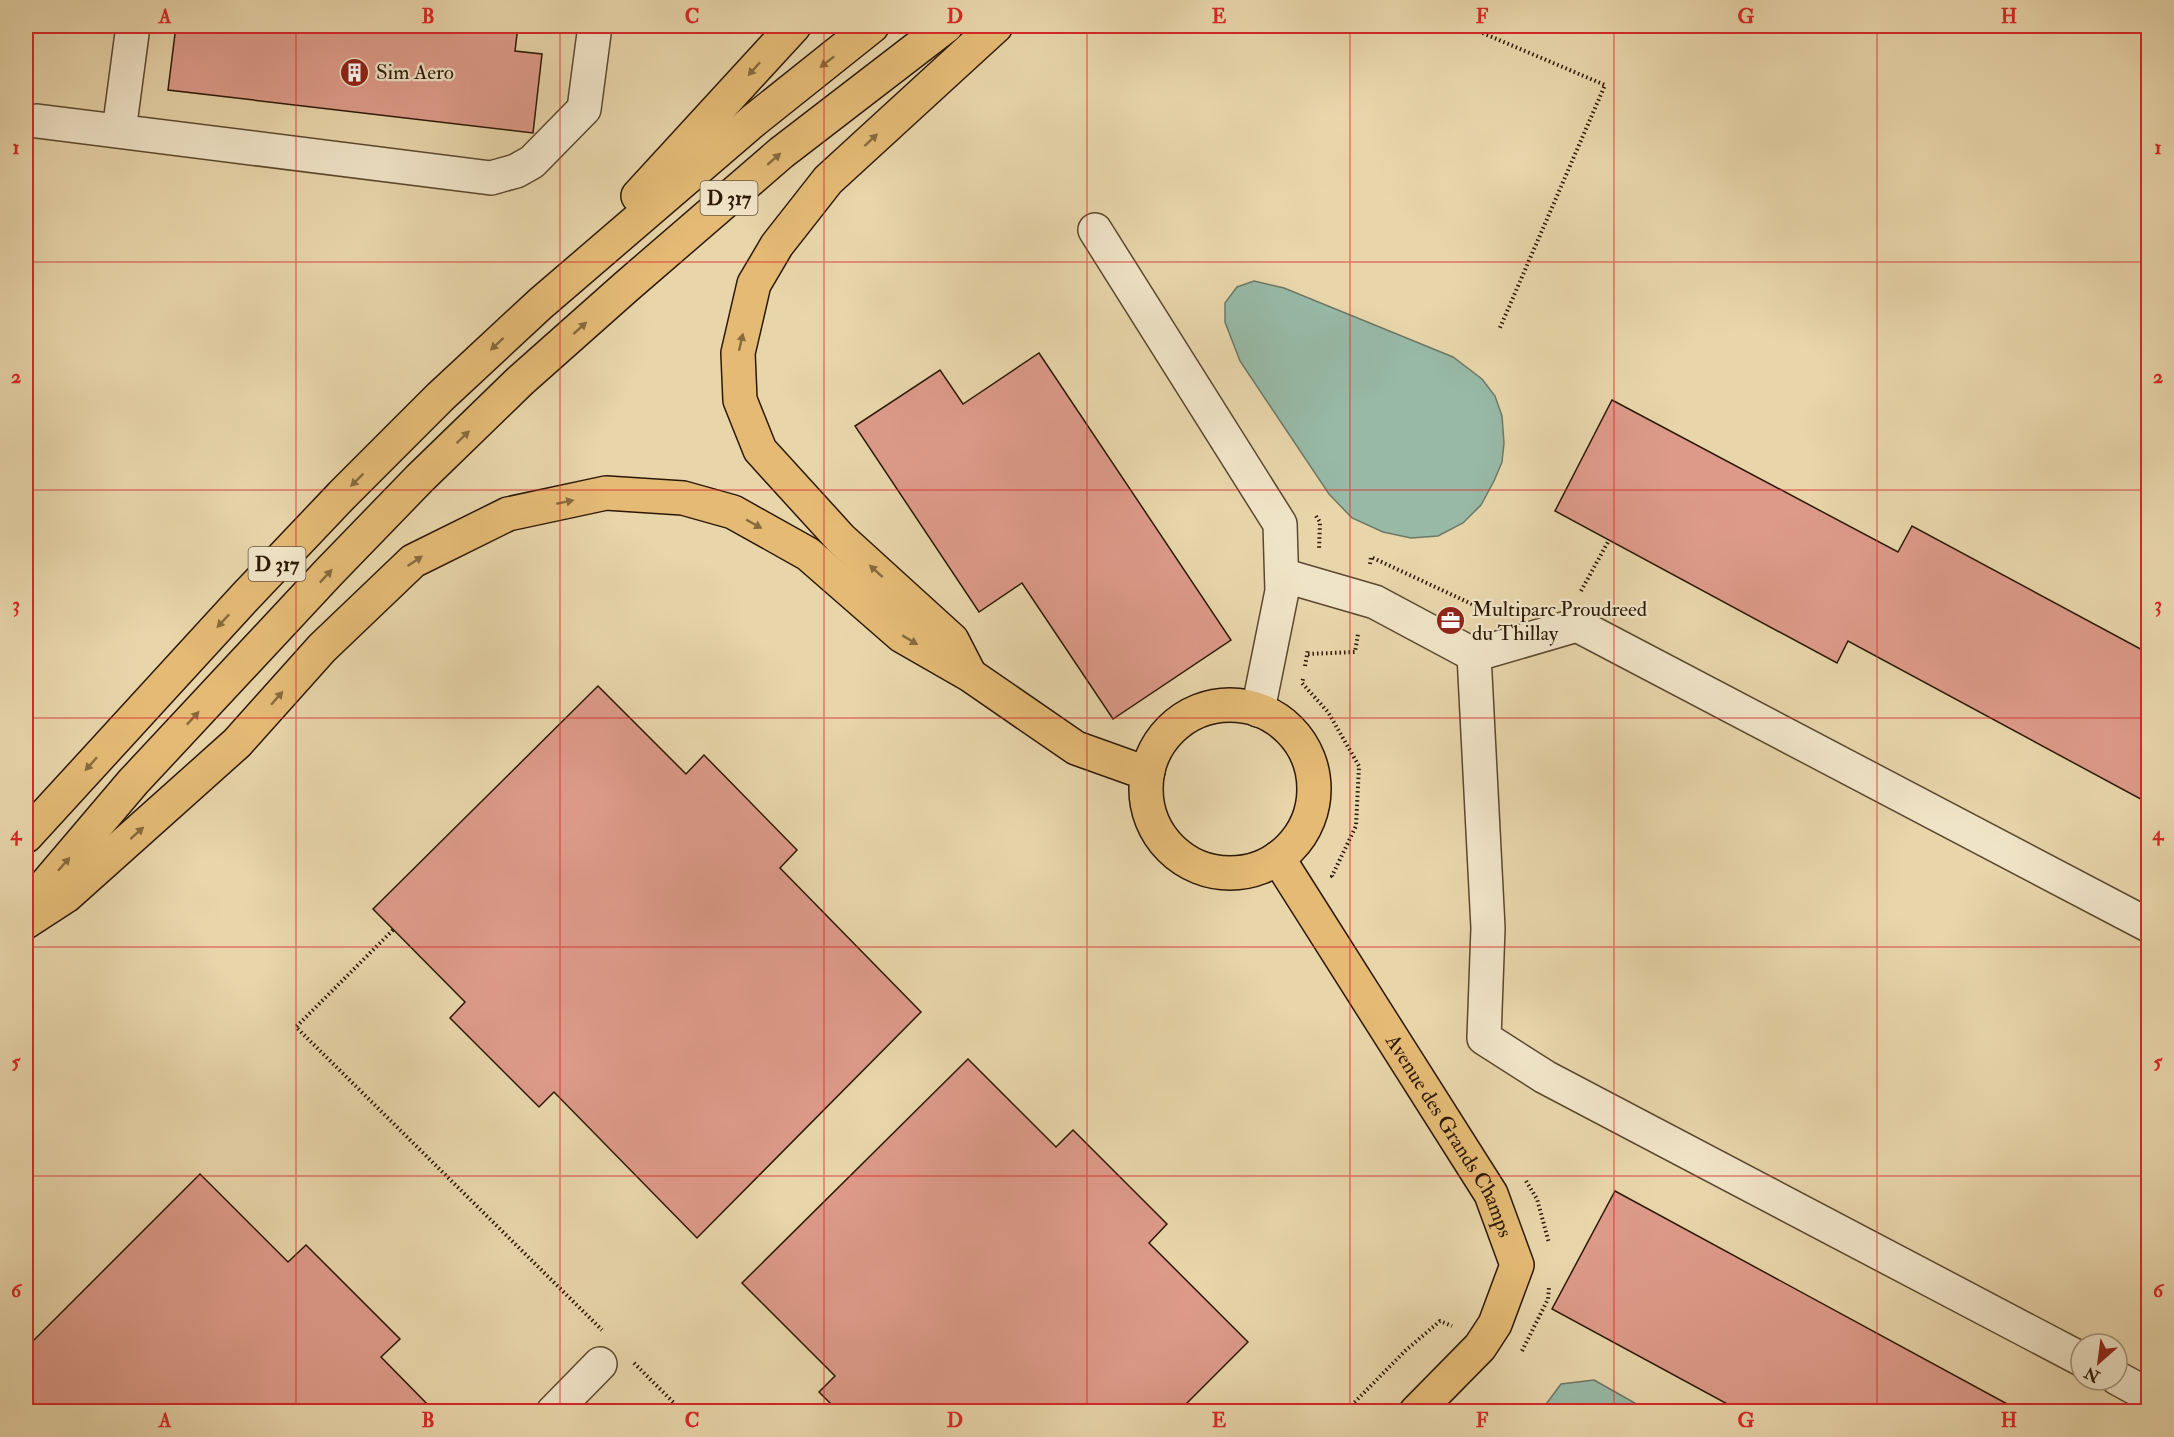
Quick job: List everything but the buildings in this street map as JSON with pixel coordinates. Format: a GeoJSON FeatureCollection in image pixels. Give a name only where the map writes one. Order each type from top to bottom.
{"type":"FeatureCollection","features":[{"type":"Feature","properties":{"kind":"main road"},"geometry":{"type":"LineString","coordinates":[[540,304],[794,26]]}},
{"type":"Feature","properties":{"kind":"main road","name":"D 317"},"geometry":{"type":"LineString","coordinates":[[26,836],[342,495],[440,397],[540,304],[753,121],[872,26]]}},
{"type":"Feature","properties":{"kind":"main road","name":"D 317"},"geometry":{"type":"LineString","coordinates":[[26,908],[133,782],[420,478],[520,381],[781,153],[946,26]]}},
{"type":"Feature","properties":{"kind":"main road"},"geometry":{"type":"LineString","coordinates":[[970,675],[951,639],[841,539],[760,450],[740,400],[738,353],[754,284],[777,245],[828,180],[996,26]]}},
{"type":"Feature","properties":{"kind":"main road"},"geometry":{"type":"LineString","coordinates":[[26,922],[66,896],[237,743],[322,648],[413,561],[508,514],[606,493],[683,498],[733,512],[808,554],[902,636],[970,675],[1076,748],[1132,768],[1148,771]]}},
{"type":"Feature","properties":{"kind":"main road"},"geometry":{"type":"LineString","coordinates":[[1218,705],[1238,705],[1258,710],[1277,719],[1292,732],[1304,749],[1312,768],[1314,788],[1312,808],[1305,828],[1293,845],[1278,858],[1260,867],[1241,872],[1220,872],[1201,867],[1183,858],[1168,845],[1152,819],[1146,790],[1148,771],[1154,751],[1180,720],[1198,711],[1218,705]]}},
{"type":"Feature","properties":{"kind":"main road","name":"Avenue des Grands Champs"},"geometry":{"type":"LineString","coordinates":[[1278,858],[1491,1194],[1517,1265],[1495,1324],[1480,1347],[1416,1412]]}},
{"type":"Feature","properties":{"kind":"lane"},"geometry":{"type":"LineString","coordinates":[[119,131],[133,26]]}},
{"type":"Feature","properties":{"kind":"lane"},"geometry":{"type":"LineString","coordinates":[[37,121],[491,178],[516,171],[532,162],[584,109],[595,26]]}},
{"type":"Feature","properties":{"kind":"lane"},"geometry":{"type":"LineString","coordinates":[[1095,230],[1280,524],[1282,591],[1258,710]]}},
{"type":"Feature","properties":{"kind":"lane"},"geometry":{"type":"LineString","coordinates":[[1282,575],[1375,602],[1474,655],[1577,625],[2148,925]]}},
{"type":"Feature","properties":{"kind":"lane"},"geometry":{"type":"LineString","coordinates":[[1474,655],[1488,928],[1484,1038],[1545,1077],[2069,1353]]}},
{"type":"Feature","properties":{"kind":"lane"},"geometry":{"type":"LineString","coordinates":[[553,1412],[604,1351]]}},
{"type":"Feature","properties":{"kind":"lane"},"geometry":{"type":"LineString","coordinates":[[2129,1385],[2148,1395]]}},
{"type":"Feature","properties":{"kind":"path"},"geometry":{"type":"LineString","coordinates":[[1466,26],[1605,85],[1499,330]]}},
{"type":"Feature","properties":{"kind":"path"},"geometry":{"type":"LineString","coordinates":[[1313,512],[1320,522],[1317,585]]}},
{"type":"Feature","properties":{"kind":"path"},"geometry":{"type":"LineString","coordinates":[[1572,593],[1583,590],[1609,540]]}},
{"type":"Feature","properties":{"kind":"path"},"geometry":{"type":"LineString","coordinates":[[1308,654],[1355,652],[1371,557],[1498,616]]}},
{"type":"Feature","properties":{"kind":"path"},"geometry":{"type":"LineString","coordinates":[[1308,642],[1302,683],[1328,712],[1359,766],[1356,826],[1332,876],[1339,886]]}},
{"type":"Feature","properties":{"kind":"path"},"geometry":{"type":"LineString","coordinates":[[393,930],[296,1027],[604,1351]]}},
{"type":"Feature","properties":{"kind":"path"},"geometry":{"type":"LineString","coordinates":[[1524,1179],[1537,1199],[1551,1250]]}},
{"type":"Feature","properties":{"kind":"path"},"geometry":{"type":"LineString","coordinates":[[1519,1354],[1526,1346],[1548,1299],[1549,1280]]}},
{"type":"Feature","properties":{"kind":"path"},"geometry":{"type":"LineString","coordinates":[[1345,1412],[1405,1351],[1440,1321],[1463,1331],[1480,1347]]}},
{"type":"Feature","properties":{"kind":"path"},"geometry":{"type":"LineString","coordinates":[[633,1362],[683,1412]]}},
{"type":"Feature","properties":{"kind":"shaded area"},"geometry":{"type":"Polygon","coordinates":[[[1254,281],[1284,288],[1453,357],[1482,379],[1495,396],[1502,416],[1504,443],[1502,462],[1481,505],[1463,523],[1438,536],[1411,538],[1383,532],[1352,518],[1329,494],[1240,361],[1225,322],[1225,303],[1237,287],[1254,281]]]}},
{"type":"Feature","properties":{"kind":"shaded area"},"geometry":{"type":"Polygon","coordinates":[[[1594,1380],[1649,1411],[1541,1411],[1561,1384],[1594,1380]]]}},
{"type":"Feature","properties":{"kind":"place","name":"Sim Aero"},"geometry":{"type":"Point","coordinates":[355,72]}},
{"type":"Feature","properties":{"kind":"place","name":"Multiparc Proudreed du Thillay"},"geometry":{"type":"Point","coordinates":[1451,621]}}]}
